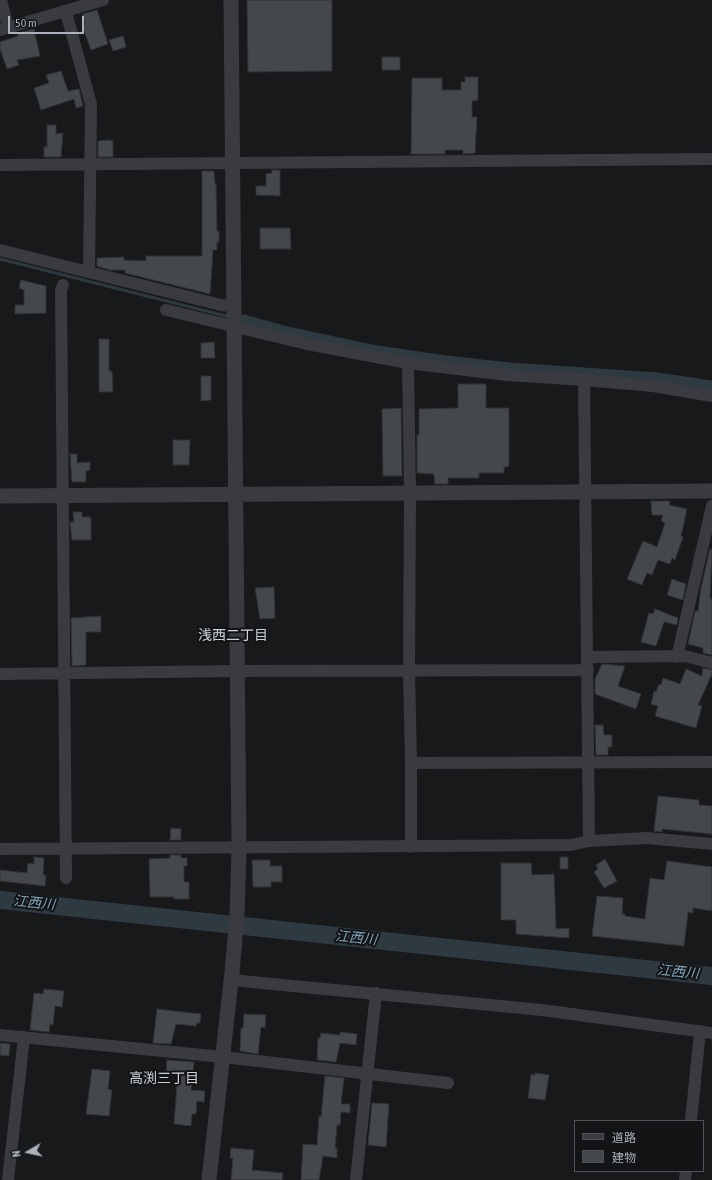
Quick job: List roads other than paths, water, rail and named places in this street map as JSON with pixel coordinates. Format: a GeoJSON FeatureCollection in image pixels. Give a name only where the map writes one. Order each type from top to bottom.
{"type":"FeatureCollection","features":[{"type":"Feature","properties":{"kind":"street"},"geometry":{"type":"LineString","coordinates":[[1,0],[4,29],[72,7],[103,0]]}},
{"type":"Feature","properties":{"kind":"street"},"geometry":{"type":"LineString","coordinates":[[209,1180],[232,976],[237,916],[239,848],[232,0]]}},
{"type":"Feature","properties":{"kind":"street"},"geometry":{"type":"LineString","coordinates":[[72,7],[91,104],[89,272]]}},
{"type":"Feature","properties":{"kind":"street"},"geometry":{"type":"LineString","coordinates":[[0,165],[712,159]]}},
{"type":"Feature","properties":{"kind":"street"},"geometry":{"type":"LineString","coordinates":[[0,250],[221,305],[234,306]]}},
{"type":"Feature","properties":{"kind":"street"},"geometry":{"type":"LineString","coordinates":[[63,285],[61,290],[64,496],[66,878]]}},
{"type":"Feature","properties":{"kind":"street"},"geometry":{"type":"LineString","coordinates":[[166,310],[307,344],[408,362],[507,375],[653,386],[712,396]]}},
{"type":"Feature","properties":{"kind":"street"},"geometry":{"type":"LineString","coordinates":[[408,362],[411,847]]}},
{"type":"Feature","properties":{"kind":"street"},"geometry":{"type":"LineString","coordinates":[[584,380],[589,841]]}},
{"type":"Feature","properties":{"kind":"street"},"geometry":{"type":"LineString","coordinates":[[0,496],[712,491]]}},
{"type":"Feature","properties":{"kind":"street"},"geometry":{"type":"LineString","coordinates":[[677,657],[712,506]]}},
{"type":"Feature","properties":{"kind":"street"},"geometry":{"type":"LineString","coordinates":[[587,657],[685,656],[712,663]]}},
{"type":"Feature","properties":{"kind":"street"},"geometry":{"type":"LineString","coordinates":[[0,674],[237,671],[588,670]]}},
{"type":"Feature","properties":{"kind":"street"},"geometry":{"type":"LineString","coordinates":[[411,763],[588,761],[712,762]]}},
{"type":"Feature","properties":{"kind":"street"},"geometry":{"type":"LineString","coordinates":[[0,849],[65,850],[571,845],[589,841],[647,838],[712,844]]}},
{"type":"Feature","properties":{"kind":"street"},"geometry":{"type":"LineString","coordinates":[[232,976],[498,1007],[542,1010],[706,1032],[691,1120]]}},
{"type":"Feature","properties":{"kind":"street"},"geometry":{"type":"LineString","coordinates":[[356,1180],[376,993]]}},
{"type":"Feature","properties":{"kind":"street"},"geometry":{"type":"LineString","coordinates":[[0,1035],[223,1057],[448,1083]]}},
{"type":"Feature","properties":{"kind":"street"},"geometry":{"type":"LineString","coordinates":[[8,1180],[24,1037]]}},
{"type":"Feature","properties":{"kind":"waterway"},"geometry":{"type":"LineString","coordinates":[[0,259],[226,316]]}},
{"type":"Feature","properties":{"kind":"waterway"},"geometry":{"type":"LineString","coordinates":[[244,320],[287,332],[371,350],[445,361],[510,368],[657,378],[712,386]]}},
{"type":"Feature","properties":{"kind":"waterway","name":"江西川"},"geometry":{"type":"LineString","coordinates":[[0,900],[712,976]]}},
{"type":"Feature","properties":{"kind":"district","name":"浅西二丁目"},"geometry":{"type":"Point","coordinates":[233,636]}},
{"type":"Feature","properties":{"kind":"district","name":"高渕三丁目"},"geometry":{"type":"Point","coordinates":[164,1079]}}]}
